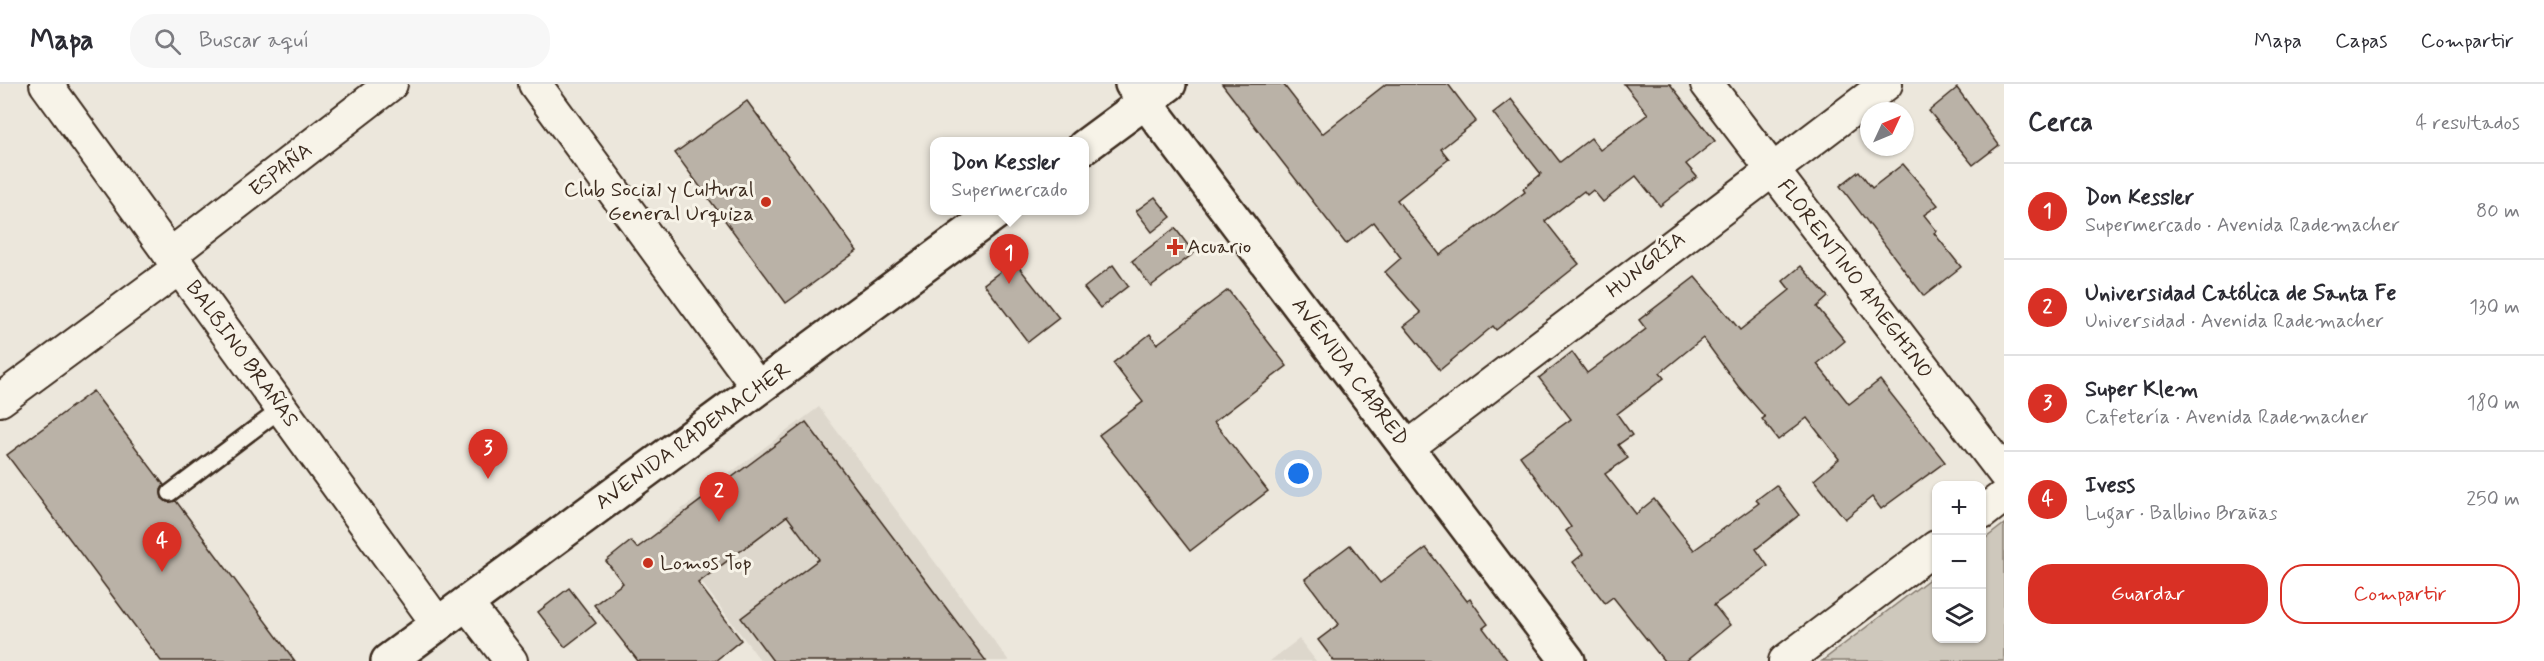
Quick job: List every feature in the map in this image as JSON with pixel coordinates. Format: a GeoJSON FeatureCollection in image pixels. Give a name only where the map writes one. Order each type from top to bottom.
{"type":"FeatureCollection","features":[{"type":"Feature","properties":{"kind":"main road"},"geometry":{"type":"LineString","coordinates":[[1089,143],[1149,90]]}},
{"type":"Feature","properties":{"kind":"main road","name":"AVENIDA CABRED"},"geometry":{"type":"LineString","coordinates":[[1149,90],[1407,448],[1568,661]]}},
{"type":"Feature","properties":{"kind":"main road","name":"AVENIDA RADEMACHER"},"geometry":{"type":"LineString","coordinates":[[388,661],[991,215]]}},
{"type":"Feature","properties":{"kind":"street","name":"BALBINO BRAÑAS"},"geometry":{"type":"LineString","coordinates":[[46,84],[438,624]]}},
{"type":"Feature","properties":{"kind":"street","name":"ESPAÑA"},"geometry":{"type":"LineString","coordinates":[[0,400],[174,262],[391,84]]}},
{"type":"Feature","properties":{"kind":"street"},"geometry":{"type":"LineString","coordinates":[[535,84],[758,388]]}},
{"type":"Feature","properties":{"kind":"street","name":"FLORENTINO AMEGHINO"},"geometry":{"type":"LineString","coordinates":[[1707,84],[2004,473]]}},
{"type":"Feature","properties":{"kind":"street","name":"HUNGRÍA"},"geometry":{"type":"LineString","coordinates":[[1407,448],[1771,169],[1886,84]]}},
{"type":"Feature","properties":{"kind":"street"},"geometry":{"type":"LineString","coordinates":[[1986,510],[2004,496]]}},
{"type":"Feature","properties":{"kind":"street"},"geometry":{"type":"LineString","coordinates":[[1785,661],[1932,550]]}},
{"type":"Feature","properties":{"kind":"street"},"geometry":{"type":"LineString","coordinates":[[466,603],[511,661]]}},
{"type":"Feature","properties":{"kind":"lane"},"geometry":{"type":"LineString","coordinates":[[170,493],[282,409]]}},
{"type":"Feature","properties":{"kind":"shaded area"},"geometry":{"type":"Polygon","coordinates":[[[819,407],[1009,661],[761,661],[659,526],[819,407]]]}},
{"type":"Feature","properties":{"kind":"shaded area"},"geometry":{"type":"Polygon","coordinates":[[[2004,524],[2004,661],[1822,661],[1932,577],[1932,643],[1986,643],[1986,538],[2004,524]]]}},
{"type":"Feature","properties":{"kind":"shaded area"},"geometry":{"type":"Polygon","coordinates":[[[1299,639],[1316,661],[1270,661],[1299,639]]]}},
{"type":"Feature","properties":{"kind":"building"},"geometry":{"type":"Polygon","coordinates":[[[1222,84],[1283,84],[1322,134],[1386,84],[1448,84],[1476,121],[1441,149],[1449,159],[1397,200],[1440,255],[1525,192],[1523,189],[1541,174],[1493,113],[1511,99],[1560,162],[1591,138],[1600,150],[1648,114],[1624,84],[1670,84],[1715,141],[1686,164],[1697,177],[1660,206],[1636,176],[1603,202],[1593,190],[1587,195],[1584,191],[1545,221],[1579,264],[1496,330],[1493,326],[1440,370],[1404,326],[1421,313],[1385,272],[1401,258],[1374,222],[1346,244],[1222,84]]]}},
{"type":"Feature","properties":{"kind":"building"},"geometry":{"type":"Polygon","coordinates":[[[1957,88],[1999,145],[1973,165],[1929,111],[1957,88]]]}},
{"type":"Feature","properties":{"kind":"building","name":"Club Social y Cultural General Urquiza"},"geometry":{"type":"Polygon","coordinates":[[[747,101],[857,251],[786,303],[675,153],[747,101]]]}},
{"type":"Feature","properties":{"kind":"building"},"geometry":{"type":"Polygon","coordinates":[[[1903,164],[1938,205],[1924,215],[1937,231],[1934,233],[1961,267],[1924,296],[1840,186],[1859,171],[1872,188],[1903,164]]]}},
{"type":"Feature","properties":{"kind":"building"},"geometry":{"type":"Polygon","coordinates":[[[1155,197],[1171,217],[1152,232],[1136,211],[1155,197]]]}},
{"type":"Feature","properties":{"kind":"building"},"geometry":{"type":"Polygon","coordinates":[[[1175,228],[1194,253],[1151,286],[1132,261],[1175,228]]]}},
{"type":"Feature","properties":{"kind":"building"},"geometry":{"type":"Polygon","coordinates":[[[1014,261],[1059,318],[1028,342],[984,284],[1014,261]]]}},
{"type":"Feature","properties":{"kind":"building"},"geometry":{"type":"Polygon","coordinates":[[[1113,265],[1128,286],[1100,308],[1084,288],[1113,265]]]}},
{"type":"Feature","properties":{"kind":"building"},"geometry":{"type":"Polygon","coordinates":[[[1801,266],[1828,297],[1817,307],[1845,341],[1817,364],[1849,404],[1880,380],[1945,462],[1881,509],[1872,497],[1845,519],[1814,480],[1839,459],[1807,418],[1778,440],[1762,419],[1765,417],[1738,386],[1703,338],[1660,373],[1664,378],[1617,414],[1632,435],[1618,445],[1628,458],[1605,474],[1636,514],[1654,499],[1694,550],[1759,503],[1756,500],[1776,485],[1799,515],[1756,549],[1768,566],[1714,605],[1730,625],[1686,661],[1664,661],[1613,597],[1605,603],[1573,562],[1583,554],[1566,531],[1571,527],[1520,456],[1571,419],[1539,378],[1572,352],[1587,373],[1646,329],[1639,320],[1695,277],[1740,330],[1790,290],[1783,281],[1801,266]]]}},
{"type":"Feature","properties":{"kind":"building"},"geometry":{"type":"Polygon","coordinates":[[[1228,290],[1287,366],[1214,422],[1268,491],[1190,551],[1099,435],[1143,402],[1113,363],[1150,334],[1157,344],[1228,290]]]}},
{"type":"Feature","properties":{"kind":"building"},"geometry":{"type":"Polygon","coordinates":[[[93,391],[164,485],[161,490],[162,498],[167,502],[176,501],[295,661],[161,661],[7,455],[93,391]]]}},
{"type":"Feature","properties":{"kind":"building"},"geometry":{"type":"Polygon","coordinates":[[[806,422],[986,661],[773,661],[741,618],[819,559],[787,516],[698,583],[741,640],[715,661],[638,661],[594,605],[623,583],[606,561],[631,541],[637,548],[806,422]]]}},
{"type":"Feature","properties":{"kind":"building"},"geometry":{"type":"Polygon","coordinates":[[[1350,545],[1380,583],[1426,548],[1467,601],[1470,599],[1488,624],[1483,628],[1508,661],[1334,661],[1318,640],[1339,624],[1305,579],[1350,545]]]}},
{"type":"Feature","properties":{"kind":"building"},"geometry":{"type":"Polygon","coordinates":[[[569,588],[596,623],[565,647],[538,612],[569,588]]]}},
{"type":"Feature","properties":{"kind":"place","name":"Club Social y Cultural General Urquiza"},"geometry":{"type":"Point","coordinates":[766,202]}},
{"type":"Feature","properties":{"kind":"place","name":"Acuario"},"geometry":{"type":"Point","coordinates":[1175,247]}},
{"type":"Feature","properties":{"kind":"place","name":"Don Kessler"},"geometry":{"type":"Point","coordinates":[1009,284]}},
{"type":"Feature","properties":{"kind":"place","name":"Super Klem"},"geometry":{"type":"Point","coordinates":[488,479]}},
{"type":"Feature","properties":{"kind":"place","name":"Universidad Católica de Santa Fe"},"geometry":{"type":"Point","coordinates":[719,522]}},
{"type":"Feature","properties":{"kind":"place","name":"Lomos Top"},"geometry":{"type":"Point","coordinates":[648,563]}},
{"type":"Feature","properties":{"kind":"place","name":"Ivess"},"geometry":{"type":"Point","coordinates":[162,572]}}]}
